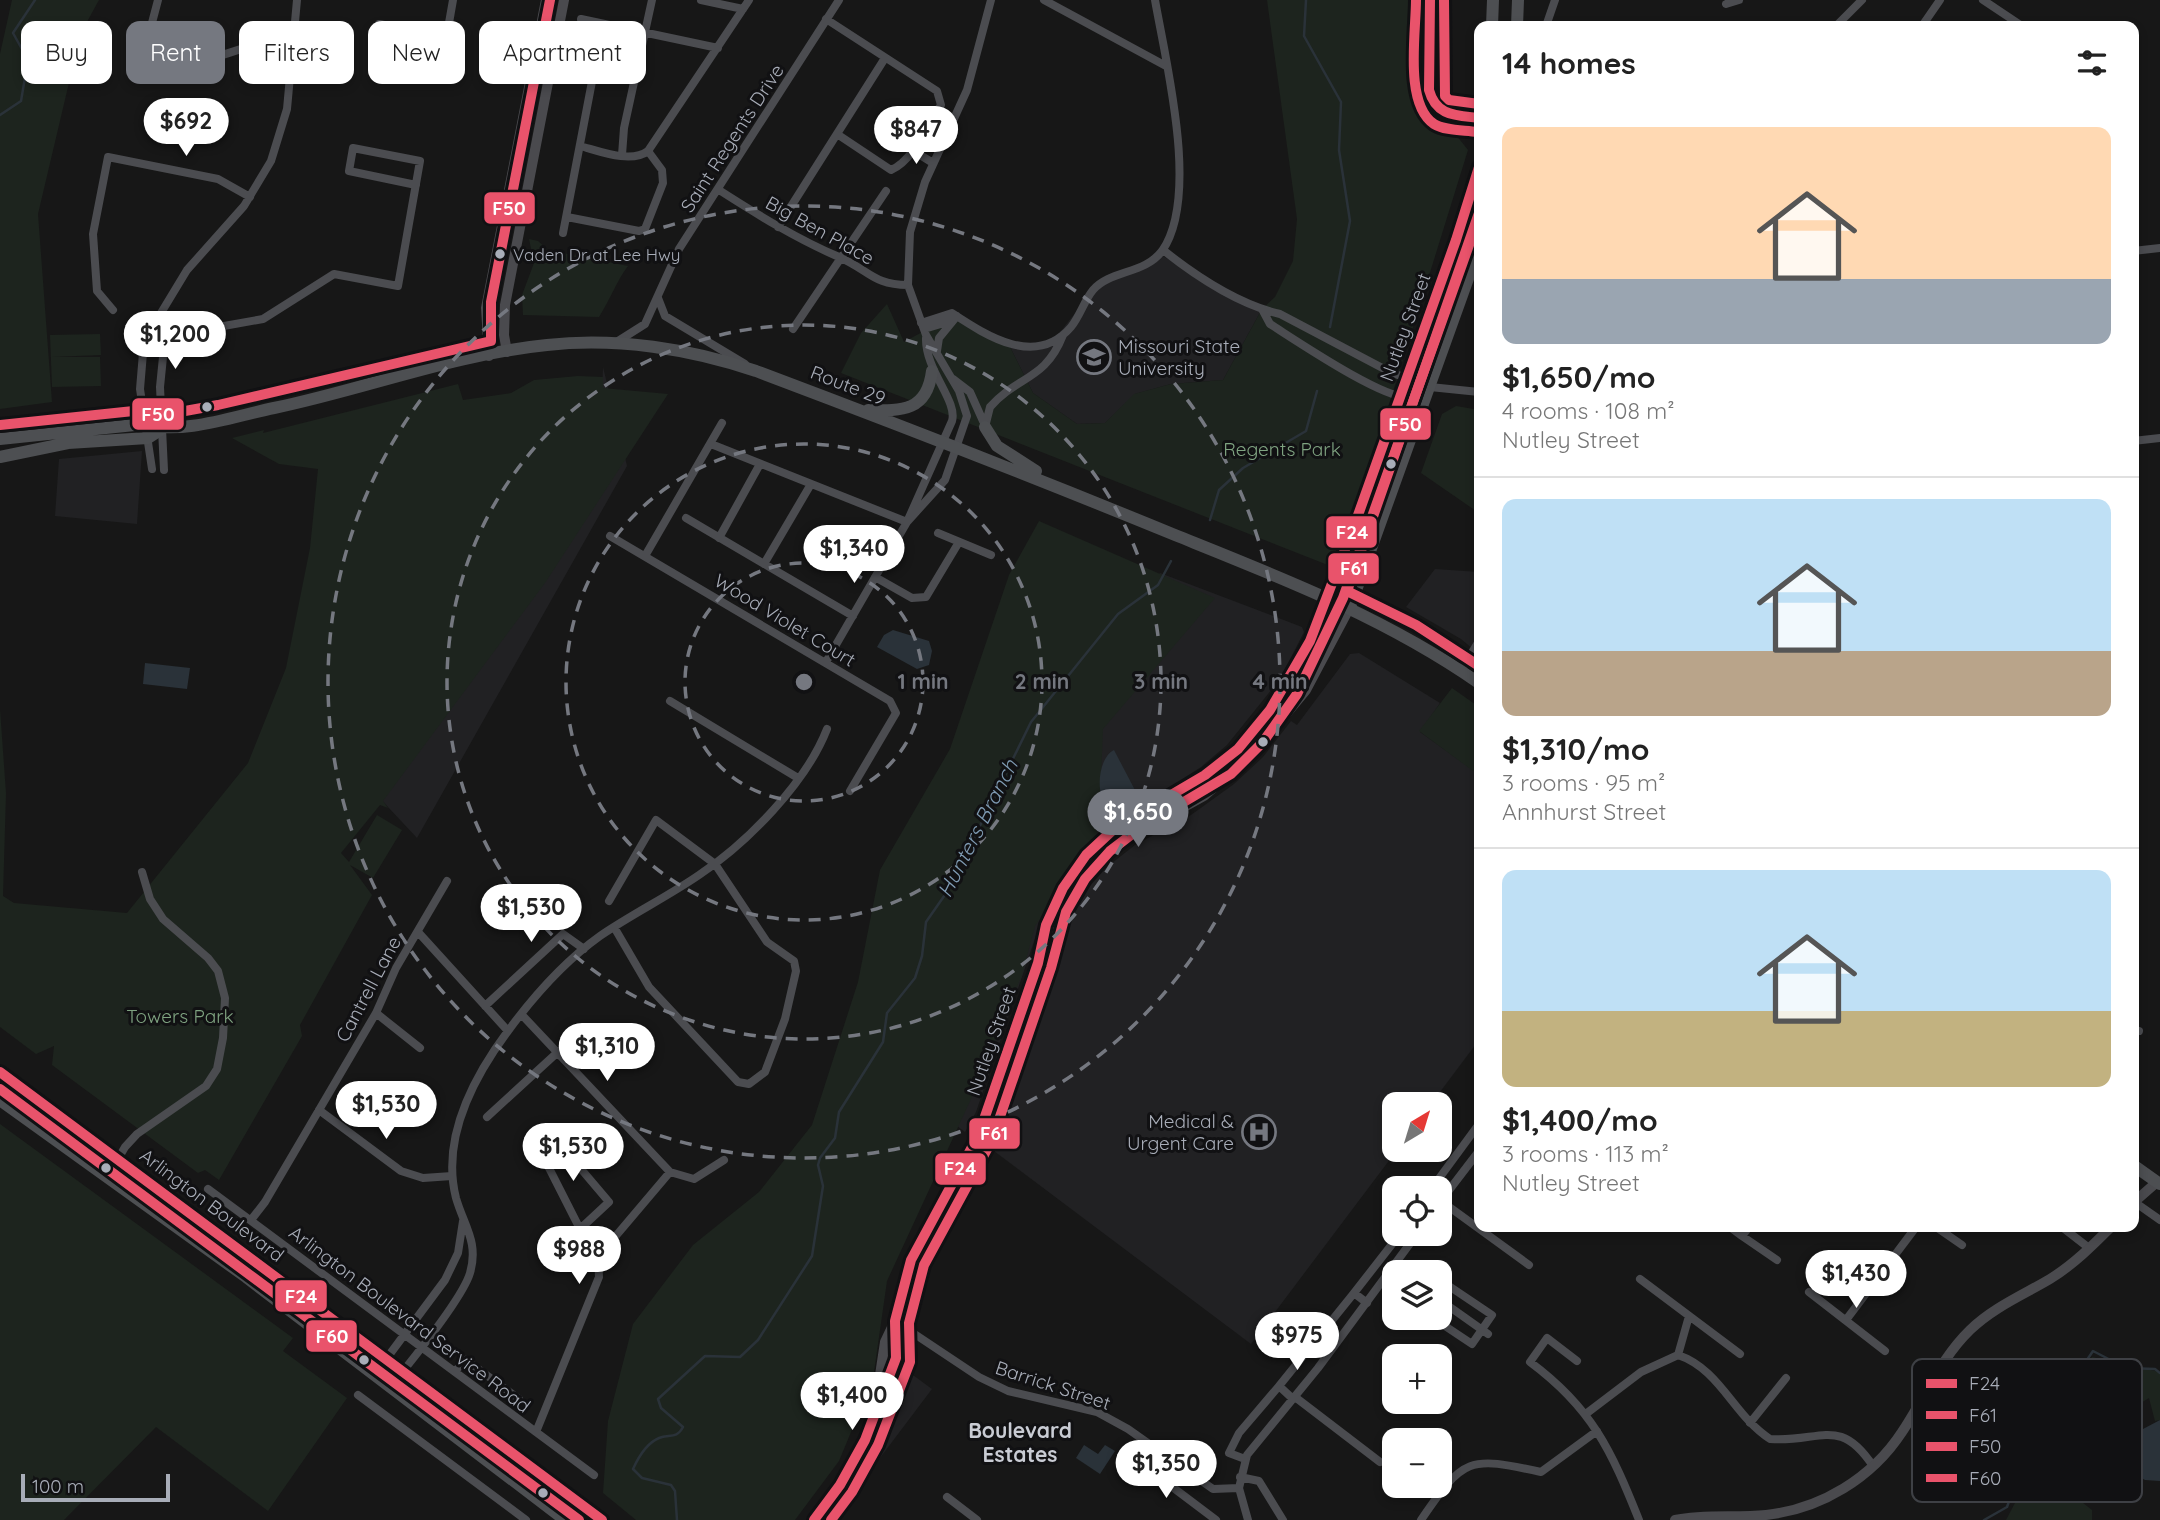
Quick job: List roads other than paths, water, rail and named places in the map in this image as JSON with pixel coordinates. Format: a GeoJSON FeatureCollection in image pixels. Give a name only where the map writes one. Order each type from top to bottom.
{"type":"FeatureCollection","features":[{"type":"Feature","properties":{"kind":"main road"},"geometry":{"type":"LineString","coordinates":[[489,356],[486,308],[546,0]]}},
{"type":"Feature","properties":{"kind":"main road"},"geometry":{"type":"LineString","coordinates":[[507,352],[505,305],[564,0]]}},
{"type":"Feature","properties":{"kind":"main road"},"geometry":{"type":"LineString","coordinates":[[1430,0],[1430,98],[1443,113],[1474,117]]}},
{"type":"Feature","properties":{"kind":"main road"},"geometry":{"type":"LineString","coordinates":[[1492,21],[1493,0]]}},
{"type":"Feature","properties":{"kind":"main road"},"geometry":{"type":"LineString","coordinates":[[1517,21],[1518,0]]}},
{"type":"Feature","properties":{"kind":"main road","name":"Nutley Street"},"geometry":{"type":"LineString","coordinates":[[1038,963],[1041,935],[1049,915],[1082,863],[1114,829],[1203,779],[1241,747],[1294,676],[1330,598],[1474,182]]}},
{"type":"Feature","properties":{"kind":"main road","name":"Nutley Street"},"geometry":{"type":"LineString","coordinates":[[814,1520],[854,1462],[896,1358],[895,1321],[911,1260],[979,1134],[1038,963],[1069,898],[1096,863],[1130,836],[1204,796],[1237,770],[1281,723],[1321,666],[1350,607],[1474,262]]}},
{"type":"Feature","properties":{"kind":"main road","name":"Route 29"},"geometry":{"type":"LineString","coordinates":[[0,457],[68,443],[148,438],[162,429],[317,399],[489,356],[550,344],[613,344],[706,356],[756,371],[958,448],[1330,598],[1439,655],[1474,679]]}},
{"type":"Feature","properties":{"kind":"main road"},"geometry":{"type":"LineString","coordinates":[[856,409],[888,411],[914,405],[927,394],[932,371]]}},
{"type":"Feature","properties":{"kind":"main road","name":"Route 29"},"geometry":{"type":"LineString","coordinates":[[0,439],[144,424],[162,429]]}},
{"type":"Feature","properties":{"kind":"main road"},"geometry":{"type":"LineString","coordinates":[[985,427],[997,446],[1066,490]]}},
{"type":"Feature","properties":{"kind":"main road","name":"Arlington Boulevard"},"geometry":{"type":"LineString","coordinates":[[0,1072],[602,1520]]}},
{"type":"Feature","properties":{"kind":"main road","name":"Arlington Boulevard"},"geometry":{"type":"LineString","coordinates":[[0,1100],[375,1374],[565,1520]]}},
{"type":"Feature","properties":{"kind":"main road"},"geometry":{"type":"LineString","coordinates":[[2139,1169],[2159,1183],[2139,1198]]}},
{"type":"Feature","properties":{"kind":"main road"},"geometry":{"type":"LineString","coordinates":[[1945,1359],[1969,1331],[2001,1305],[2062,1271],[2106,1232]]}},
{"type":"Feature","properties":{"kind":"main road"},"geometry":{"type":"LineString","coordinates":[[1675,1520],[1790,1515],[1857,1480],[1897,1440],[1912,1415]]}},
{"type":"Feature","properties":{"kind":"street"},"geometry":{"type":"LineString","coordinates":[[158,0],[143,57],[180,65],[198,63],[239,50]]}},
{"type":"Feature","properties":{"kind":"street"},"geometry":{"type":"LineString","coordinates":[[152,468],[140,388],[145,341],[187,270],[250,197],[271,161],[285,118],[297,0]]}},
{"type":"Feature","properties":{"kind":"street"},"geometry":{"type":"LineString","coordinates":[[450,21],[453,0]]}},
{"type":"Feature","properties":{"kind":"street"},"geometry":{"type":"LineString","coordinates":[[652,0],[646,33],[718,48]]}},
{"type":"Feature","properties":{"kind":"street"},"geometry":{"type":"LineString","coordinates":[[701,0],[743,9]]}},
{"type":"Feature","properties":{"kind":"street"},"geometry":{"type":"LineString","coordinates":[[580,146],[622,155],[642,156],[649,151],[749,0]]}},
{"type":"Feature","properties":{"kind":"street","name":"Saint Regents Drive"},"geometry":{"type":"LineString","coordinates":[[613,344],[645,324],[679,249],[839,0]]}},
{"type":"Feature","properties":{"kind":"street"},"geometry":{"type":"LineString","coordinates":[[907,522],[945,480],[966,424],[967,410],[924,329],[908,285],[910,232],[916,203],[964,100],[991,0]]}},
{"type":"Feature","properties":{"kind":"street"},"geometry":{"type":"LineString","coordinates":[[1044,0],[1166,66]]}},
{"type":"Feature","properties":{"kind":"street"},"geometry":{"type":"LineString","coordinates":[[985,427],[990,407],[1042,369],[1055,355],[1063,334],[1076,319],[1094,289],[1142,266],[1163,250],[1177,207],[1180,174],[1155,0]]}},
{"type":"Feature","properties":{"kind":"street"},"geometry":{"type":"LineString","coordinates":[[1548,21],[1555,0]]}},
{"type":"Feature","properties":{"kind":"street"},"geometry":{"type":"LineString","coordinates":[[1726,4],[1739,0]]}},
{"type":"Feature","properties":{"kind":"street"},"geometry":{"type":"LineString","coordinates":[[1841,21],[1862,0]]}},
{"type":"Feature","properties":{"kind":"street"},"geometry":{"type":"LineString","coordinates":[[1925,21],[1940,0]]}},
{"type":"Feature","properties":{"kind":"street"},"geometry":{"type":"LineString","coordinates":[[1983,0],[2014,21]]}},
{"type":"Feature","properties":{"kind":"street"},"geometry":{"type":"LineString","coordinates":[[581,19],[590,21]]}},
{"type":"Feature","properties":{"kind":"street"},"geometry":{"type":"LineString","coordinates":[[826,19],[937,90],[941,105],[899,167],[891,170],[837,134]]}},
{"type":"Feature","properties":{"kind":"street"},"geometry":{"type":"LineString","coordinates":[[379,24],[447,37],[443,57],[375,43],[379,24]]}},
{"type":"Feature","properties":{"kind":"street"},"geometry":{"type":"LineString","coordinates":[[778,227],[885,58]]}},
{"type":"Feature","properties":{"kind":"street"},"geometry":{"type":"LineString","coordinates":[[563,233],[592,84]]}},
{"type":"Feature","properties":{"kind":"street"},"geometry":{"type":"LineString","coordinates":[[622,155],[624,128],[634,84]]}},
{"type":"Feature","properties":{"kind":"street"},"geometry":{"type":"LineString","coordinates":[[161,318],[207,329],[263,318],[334,275],[398,286],[416,185],[420,161],[353,148],[349,171],[416,185]]}},
{"type":"Feature","properties":{"kind":"street"},"geometry":{"type":"LineString","coordinates":[[912,150],[933,163]]}},
{"type":"Feature","properties":{"kind":"street"},"geometry":{"type":"LineString","coordinates":[[567,217],[639,231],[645,229],[663,183],[662,170],[649,151]]}},
{"type":"Feature","properties":{"kind":"street"},"geometry":{"type":"LineString","coordinates":[[113,310],[97,291],[93,234],[108,157],[218,179],[250,197]]}},
{"type":"Feature","properties":{"kind":"street","name":"Big Ben Place"},"geometry":{"type":"LineString","coordinates":[[719,190],[778,227],[841,258],[877,282],[908,285]]}},
{"type":"Feature","properties":{"kind":"street"},"geometry":{"type":"LineString","coordinates":[[793,329],[886,191]]}},
{"type":"Feature","properties":{"kind":"street"},"geometry":{"type":"LineString","coordinates":[[2139,250],[2160,248]]}},
{"type":"Feature","properties":{"kind":"street"},"geometry":{"type":"LineString","coordinates":[[1163,250],[1206,281],[1262,309],[1280,314],[1370,362],[1430,387],[1474,391]]}},
{"type":"Feature","properties":{"kind":"street"},"geometry":{"type":"LineString","coordinates":[[658,297],[659,307],[665,316],[756,371]]}},
{"type":"Feature","properties":{"kind":"street"},"geometry":{"type":"LineString","coordinates":[[1262,309],[1270,324],[1374,386],[1400,397],[1412,397],[1430,387]]}},
{"type":"Feature","properties":{"kind":"street"},"geometry":{"type":"LineString","coordinates":[[924,329],[946,313],[1018,347],[1042,345],[1063,334]]}},
{"type":"Feature","properties":{"kind":"street"},"geometry":{"type":"LineString","coordinates":[[161,318],[165,337],[161,372],[164,470]]}},
{"type":"Feature","properties":{"kind":"street"},"geometry":{"type":"LineString","coordinates":[[937,355],[939,338],[954,318]]}},
{"type":"Feature","properties":{"kind":"street"},"geometry":{"type":"LineString","coordinates":[[826,662],[907,522],[944,443],[954,414],[953,406],[932,371],[926,351],[924,329]]}},
{"type":"Feature","properties":{"kind":"street"},"geometry":{"type":"LineString","coordinates":[[949,375],[976,402],[985,427]]}},
{"type":"Feature","properties":{"kind":"street"},"geometry":{"type":"LineString","coordinates":[[645,556],[722,423]]}},
{"type":"Feature","properties":{"kind":"street"},"geometry":{"type":"LineString","coordinates":[[2139,440],[2160,438]]}},
{"type":"Feature","properties":{"kind":"street"},"geometry":{"type":"LineString","coordinates":[[711,444],[907,522]]}},
{"type":"Feature","properties":{"kind":"street"},"geometry":{"type":"LineString","coordinates":[[719,538],[760,464]]}},
{"type":"Feature","properties":{"kind":"street"},"geometry":{"type":"LineString","coordinates":[[764,565],[811,484]]}},
{"type":"Feature","properties":{"kind":"street"},"geometry":{"type":"LineString","coordinates":[[686,518],[853,616]]}},
{"type":"Feature","properties":{"kind":"street"},"geometry":{"type":"LineString","coordinates":[[938,533],[991,555]]}},
{"type":"Feature","properties":{"kind":"street","name":"Wood Violet Court"},"geometry":{"type":"LineString","coordinates":[[610,536],[890,701],[896,713],[850,791]]}},
{"type":"Feature","properties":{"kind":"street"},"geometry":{"type":"LineString","coordinates":[[876,577],[912,598],[926,597],[959,542]]}},
{"type":"Feature","properties":{"kind":"street"},"geometry":{"type":"LineString","coordinates":[[1461,670],[1474,648]]}},
{"type":"Feature","properties":{"kind":"street"},"geometry":{"type":"LineString","coordinates":[[670,701],[798,778]]}},
{"type":"Feature","properties":{"kind":"street"},"geometry":{"type":"LineString","coordinates":[[375,1374],[445,1280],[458,1253],[463,1221],[452,1176],[459,1121],[508,1031],[540,992],[584,949],[614,927],[716,864],[734,848],[798,778],[827,729]]}},
{"type":"Feature","properties":{"kind":"street"},"geometry":{"type":"LineString","coordinates":[[609,901],[656,820],[716,864],[767,942],[794,961],[796,971],[773,1055],[757,1080],[749,1084],[738,1082],[699,1042],[649,987],[614,927]]}},
{"type":"Feature","properties":{"kind":"street"},"geometry":{"type":"LineString","coordinates":[[107,1178],[125,1147],[148,1126],[206,1086],[217,1069],[223,1038],[225,998],[218,971],[208,958],[163,919],[150,899],[142,872]]}},
{"type":"Feature","properties":{"kind":"street","name":"Cantrell Lane"},"geometry":{"type":"LineString","coordinates":[[251,1220],[376,1013],[392,976],[447,880]]}},
{"type":"Feature","properties":{"kind":"street"},"geometry":{"type":"LineString","coordinates":[[418,932],[508,1031]]}},
{"type":"Feature","properties":{"kind":"street"},"geometry":{"type":"LineString","coordinates":[[485,1006],[563,934],[584,949]]}},
{"type":"Feature","properties":{"kind":"street"},"geometry":{"type":"LineString","coordinates":[[376,1013],[420,1048]]}},
{"type":"Feature","properties":{"kind":"street"},"geometry":{"type":"LineString","coordinates":[[522,1015],[559,1051],[670,1172],[694,1179],[724,1160]]}},
{"type":"Feature","properties":{"kind":"street"},"geometry":{"type":"LineString","coordinates":[[487,1117],[559,1051]]}},
{"type":"Feature","properties":{"kind":"street"},"geometry":{"type":"LineString","coordinates":[[319,1110],[401,1171],[424,1178],[452,1176]]}},
{"type":"Feature","properties":{"kind":"street"},"geometry":{"type":"LineString","coordinates":[[1441,1176],[1474,1131]]}},
{"type":"Feature","properties":{"kind":"street"},"geometry":{"type":"LineString","coordinates":[[536,1432],[599,1277],[598,1257],[580,1228],[548,1166],[570,1156],[609,1202],[580,1228]]}},
{"type":"Feature","properties":{"kind":"street"},"geometry":{"type":"LineString","coordinates":[[1452,1187],[1474,1158]]}},
{"type":"Feature","properties":{"kind":"street"},"geometry":{"type":"LineString","coordinates":[[598,1257],[670,1172]]}},
{"type":"Feature","properties":{"kind":"street","name":"Arlington Boulevard Service Road"},"geometry":{"type":"LineString","coordinates":[[208,1189],[594,1475]]}},
{"type":"Feature","properties":{"kind":"street"},"geometry":{"type":"LineString","coordinates":[[2139,1205],[2160,1220]]}},
{"type":"Feature","properties":{"kind":"street"},"geometry":{"type":"LineString","coordinates":[[1452,1210],[1474,1226]]}},
{"type":"Feature","properties":{"kind":"street"},"geometry":{"type":"LineString","coordinates":[[391,1386],[470,1275],[472,1233],[463,1221]]}},
{"type":"Feature","properties":{"kind":"street"},"geometry":{"type":"LineString","coordinates":[[1483,1232],[1529,1265]]}},
{"type":"Feature","properties":{"kind":"street"},"geometry":{"type":"LineString","coordinates":[[1737,1232],[1777,1259]]}},
{"type":"Feature","properties":{"kind":"street"},"geometry":{"type":"LineString","coordinates":[[1742,1236],[1745,1232]]}},
{"type":"Feature","properties":{"kind":"street"},"geometry":{"type":"LineString","coordinates":[[1846,1320],[1912,1232]]}},
{"type":"Feature","properties":{"kind":"street"},"geometry":{"type":"LineString","coordinates":[[1943,1232],[1962,1245]]}},
{"type":"Feature","properties":{"kind":"street"},"geometry":{"type":"LineString","coordinates":[[2068,1232],[2088,1248]]}},
{"type":"Feature","properties":{"kind":"street"},"geometry":{"type":"LineString","coordinates":[[1245,1459],[1229,1453],[1239,1433],[1391,1246]]}},
{"type":"Feature","properties":{"kind":"street"},"geometry":{"type":"LineString","coordinates":[[1640,1279],[1740,1354]]}},
{"type":"Feature","properties":{"kind":"street"},"geometry":{"type":"LineString","coordinates":[[1248,1520],[1239,1488],[1245,1459],[1255,1442],[1294,1398],[1382,1286]]}},
{"type":"Feature","properties":{"kind":"street"},"geometry":{"type":"LineString","coordinates":[[1451,1330],[1472,1344],[1485,1332],[1492,1315],[1452,1288]]}},
{"type":"Feature","properties":{"kind":"street"},"geometry":{"type":"LineString","coordinates":[[1810,1292],[1885,1351]]}},
{"type":"Feature","properties":{"kind":"street"},"geometry":{"type":"LineString","coordinates":[[1354,1293],[1367,1303]]}},
{"type":"Feature","properties":{"kind":"street"},"geometry":{"type":"LineString","coordinates":[[1452,1309],[1485,1332]]}},
{"type":"Feature","properties":{"kind":"street"},"geometry":{"type":"LineString","coordinates":[[1587,1413],[1641,1372],[1678,1355],[1689,1316]]}},
{"type":"Feature","properties":{"kind":"street","name":"Barrick Street"},"geometry":{"type":"LineString","coordinates":[[895,1321],[979,1377],[1008,1391],[1097,1412],[1128,1430],[1213,1489],[1239,1488]]}},
{"type":"Feature","properties":{"kind":"street"},"geometry":{"type":"LineString","coordinates":[[1577,1362],[1547,1338],[1530,1362],[1557,1382],[1587,1413],[1616,1463],[1639,1520]]}},
{"type":"Feature","properties":{"kind":"street"},"geometry":{"type":"LineString","coordinates":[[1678,1355],[1706,1370],[1750,1423],[1770,1439],[1837,1434],[1848,1438],[1873,1466]]}},
{"type":"Feature","properties":{"kind":"street"},"geometry":{"type":"LineString","coordinates":[[455,1371],[466,1360],[519,1399]]}},
{"type":"Feature","properties":{"kind":"street"},"geometry":{"type":"LineString","coordinates":[[1750,1423],[1786,1378]]}},
{"type":"Feature","properties":{"kind":"street"},"geometry":{"type":"LineString","coordinates":[[1279,1387],[1380,1462]]}},
{"type":"Feature","properties":{"kind":"street"},"geometry":{"type":"LineString","coordinates":[[358,1395],[526,1520]]}},
{"type":"Feature","properties":{"kind":"street"},"geometry":{"type":"LineString","coordinates":[[1421,1520],[1464,1466],[1491,1461],[1541,1472],[1597,1432]]}},
{"type":"Feature","properties":{"kind":"street"},"geometry":{"type":"LineString","coordinates":[[1179,1467],[1167,1483],[1216,1520]]}},
{"type":"Feature","properties":{"kind":"street"},"geometry":{"type":"LineString","coordinates":[[1240,1477],[1259,1481],[1283,1520]]}},
{"type":"Feature","properties":{"kind":"street"},"geometry":{"type":"LineString","coordinates":[[947,1497],[977,1520]]}},
{"type":"Feature","properties":{"kind":"waterway"},"geometry":{"type":"LineString","coordinates":[[0,115],[21,101],[28,60],[13,33],[35,0]]}},
{"type":"Feature","properties":{"kind":"waterway","name":"Hunters Branch"},"geometry":{"type":"LineString","coordinates":[[1306,0],[1304,36],[1341,102],[1339,150],[1350,221],[1330,327]]}},
{"type":"Feature","properties":{"kind":"waterway","name":"Hunters Branch"},"geometry":{"type":"LineString","coordinates":[[1210,520],[1219,490],[1243,468],[1306,431],[1317,391]]}},
{"type":"Feature","properties":{"kind":"waterway","name":"Hunters Branch"},"geometry":{"type":"LineString","coordinates":[[677,1520],[675,1491],[671,1485],[642,1478],[633,1469],[651,1443],[659,1438],[675,1435],[683,1427],[661,1408],[658,1399],[705,1356],[740,1357],[758,1340],[812,1256],[823,1186],[818,1165],[820,1158],[835,1138],[839,1112],[883,1042],[887,1013],[915,978],[922,956],[926,922],[949,889],[1031,722],[1118,614],[1158,585],[1171,561]]}},
{"type":"Feature","properties":{"kind":"waterway"},"geometry":{"type":"LineString","coordinates":[[2088,1359],[2093,1351],[2109,1359]]}},
{"type":"Feature","properties":{"kind":"waterway"},"geometry":{"type":"LineString","coordinates":[[2142,1369],[2155,1369],[2160,1373]]}},
{"type":"Feature","properties":{"kind":"waterway"},"geometry":{"type":"LineString","coordinates":[[1984,1520],[2007,1507],[2009,1502]]}},
{"type":"Feature","properties":{"kind":"place","name":"Vaden Dr at Lee Hwy"},"geometry":{"type":"Point","coordinates":[500,254]}},
{"type":"Feature","properties":{"kind":"place","name":"Missouri State University"},"geometry":{"type":"Point","coordinates":[1094,357]}},
{"type":"Feature","properties":{"kind":"place","name":"Medical & Urgent Care"},"geometry":{"type":"Point","coordinates":[1259,1132]}},
{"type":"Feature","properties":{"kind":"district","name":"Boulevard Estates"},"geometry":{"type":"Point","coordinates":[1020,1442]}},
{"type":"Feature","properties":{"kind":"park label","name":"Regents Park"},"geometry":{"type":"Point","coordinates":[1282,449]}},
{"type":"Feature","properties":{"kind":"park label","name":"Towers Park"},"geometry":{"type":"Point","coordinates":[180,1016]}}]}
